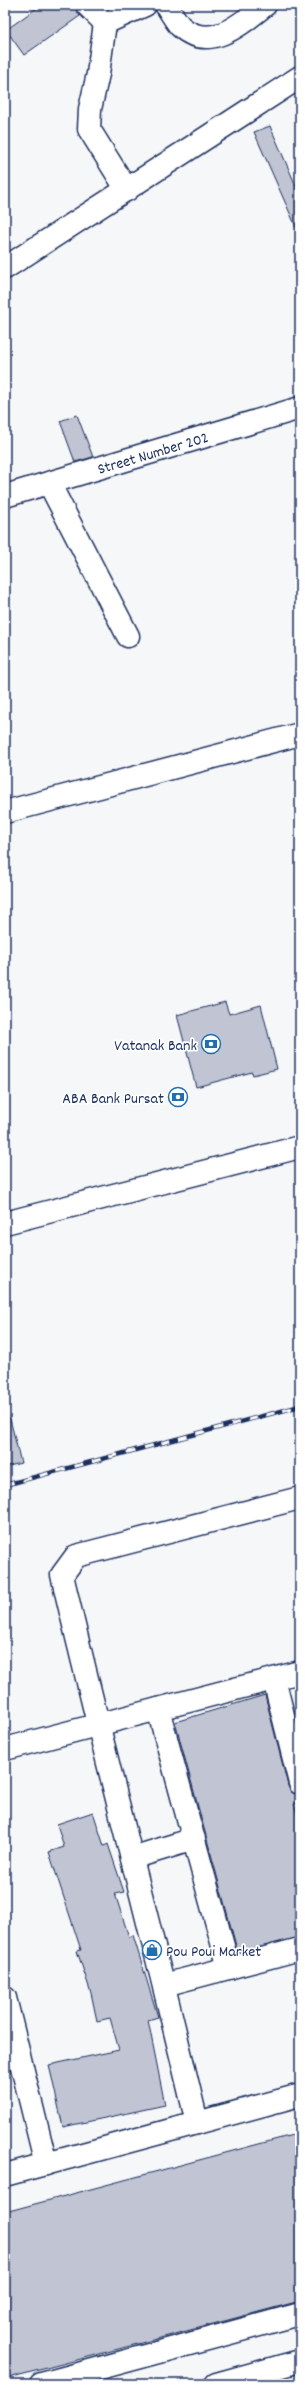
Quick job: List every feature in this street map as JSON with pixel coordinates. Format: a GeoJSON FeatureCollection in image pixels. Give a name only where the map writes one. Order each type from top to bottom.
{"type":"FeatureCollection","features":[{"type":"Feature","properties":{"kind":"street"},"geometry":{"type":"LineString","coordinates":[[87,5],[105,23]]}},
{"type":"Feature","properties":{"kind":"street"},"geometry":{"type":"LineString","coordinates":[[105,23],[145,5]]}},
{"type":"Feature","properties":{"kind":"street"},"geometry":{"type":"LineString","coordinates":[[166,5],[180,26],[198,37],[222,35],[265,5]]}},
{"type":"Feature","properties":{"kind":"street"},"geometry":{"type":"LineString","coordinates":[[105,23],[98,74],[90,109],[89,129],[127,190]]}},
{"type":"Feature","properties":{"kind":"street"},"geometry":{"type":"LineString","coordinates":[[5,268],[298,81]]}},
{"type":"Feature","properties":{"kind":"street","name":"Street Number 202"},"geometry":{"type":"LineString","coordinates":[[5,496],[300,408]]}},
{"type":"Feature","properties":{"kind":"street"},"geometry":{"type":"LineString","coordinates":[[49,483],[128,636]]}},
{"type":"Feature","properties":{"kind":"street"},"geometry":{"type":"LineString","coordinates":[[5,812],[300,734]]}},
{"type":"Feature","properties":{"kind":"street"},"geometry":{"type":"LineString","coordinates":[[5,1223],[300,1147]]}},
{"type":"Feature","properties":{"kind":"street"},"geometry":{"type":"LineString","coordinates":[[197,2123],[164,1985],[97,1725],[62,1575],[76,1556],[300,1498]]}},
{"type":"Feature","properties":{"kind":"street"},"geometry":{"type":"LineString","coordinates":[[5,1749],[300,1672]]}},
{"type":"Feature","properties":{"kind":"street"},"geometry":{"type":"LineString","coordinates":[[274,1679],[300,1783]]}},
{"type":"Feature","properties":{"kind":"street"},"geometry":{"type":"LineString","coordinates":[[158,1709],[229,1968]]}},
{"type":"Feature","properties":{"kind":"street"},"geometry":{"type":"LineString","coordinates":[[132,1858],[194,1839]]}},
{"type":"Feature","properties":{"kind":"street"},"geometry":{"type":"LineString","coordinates":[[164,1985],[300,1949]]}},
{"type":"Feature","properties":{"kind":"street"},"geometry":{"type":"LineString","coordinates":[[5,1998],[46,2164]]}},
{"type":"Feature","properties":{"kind":"street"},"geometry":{"type":"LineString","coordinates":[[5,2175],[300,2095]]}},
{"type":"Feature","properties":{"kind":"street"},"geometry":{"type":"LineString","coordinates":[[41,2384],[300,2314]]}},
{"type":"Feature","properties":{"kind":"street"},"geometry":{"type":"LineString","coordinates":[[216,2384],[300,2361]]}},
{"type":"Feature","properties":{"kind":"building"},"geometry":{"type":"Polygon","coordinates":[[[41,5],[75,5],[80,16],[24,55],[6,30],[41,5]]]}},
{"type":"Feature","properties":{"kind":"building"},"geometry":{"type":"Polygon","coordinates":[[[270,126],[300,195],[300,236],[254,132],[270,126]]]}},
{"type":"Feature","properties":{"kind":"building"},"geometry":{"type":"Polygon","coordinates":[[[77,415],[93,457],[75,462],[60,421],[77,415]]]}},
{"type":"Feature","properties":{"kind":"building","name":"Vatanak Bank"},"geometry":{"type":"Polygon","coordinates":[[[225,1002],[229,1014],[261,1005],[277,1069],[253,1075],[252,1072],[196,1087],[177,1015],[225,1002]]]}},
{"type":"Feature","properties":{"kind":"building"},"geometry":{"type":"Polygon","coordinates":[[[5,1419],[10,1419],[21,1463],[5,1467],[5,1419]]]}},
{"type":"Feature","properties":{"kind":"building"},"geometry":{"type":"Polygon","coordinates":[[[265,1695],[288,1786],[291,1792],[297,1795],[299,1802],[294,1804],[300,1825],[300,1937],[238,1953],[175,1722],[265,1695]]]}},
{"type":"Feature","properties":{"kind":"building"},"geometry":{"type":"Polygon","coordinates":[[[93,1812],[104,1846],[108,1844],[124,1892],[115,1894],[129,1937],[133,1935],[158,2017],[148,2020],[165,2105],[63,2127],[49,2065],[119,2050],[110,2018],[97,2021],[91,1993],[77,1951],[81,1950],[49,1852],[64,1847],[57,1824],[93,1812]]]}},
{"type":"Feature","properties":{"kind":"building"},"geometry":{"type":"Polygon","coordinates":[[[300,2133],[300,2301],[5,2379],[5,2212],[300,2133]]]}},
{"type":"Feature","properties":{"kind":"railway"},"geometry":{"type":"LineString","coordinates":[[5,1485],[300,1406]]}},
{"type":"Feature","properties":{"kind":"place","name":"Vatanak Bank"},"geometry":{"type":"Point","coordinates":[211,1044]}},
{"type":"Feature","properties":{"kind":"place","name":"ABA Bank Pursat"},"geometry":{"type":"Point","coordinates":[178,1097]}},
{"type":"Feature","properties":{"kind":"place","name":"Pou Poui Market"},"geometry":{"type":"Point","coordinates":[152,1950]}}]}
